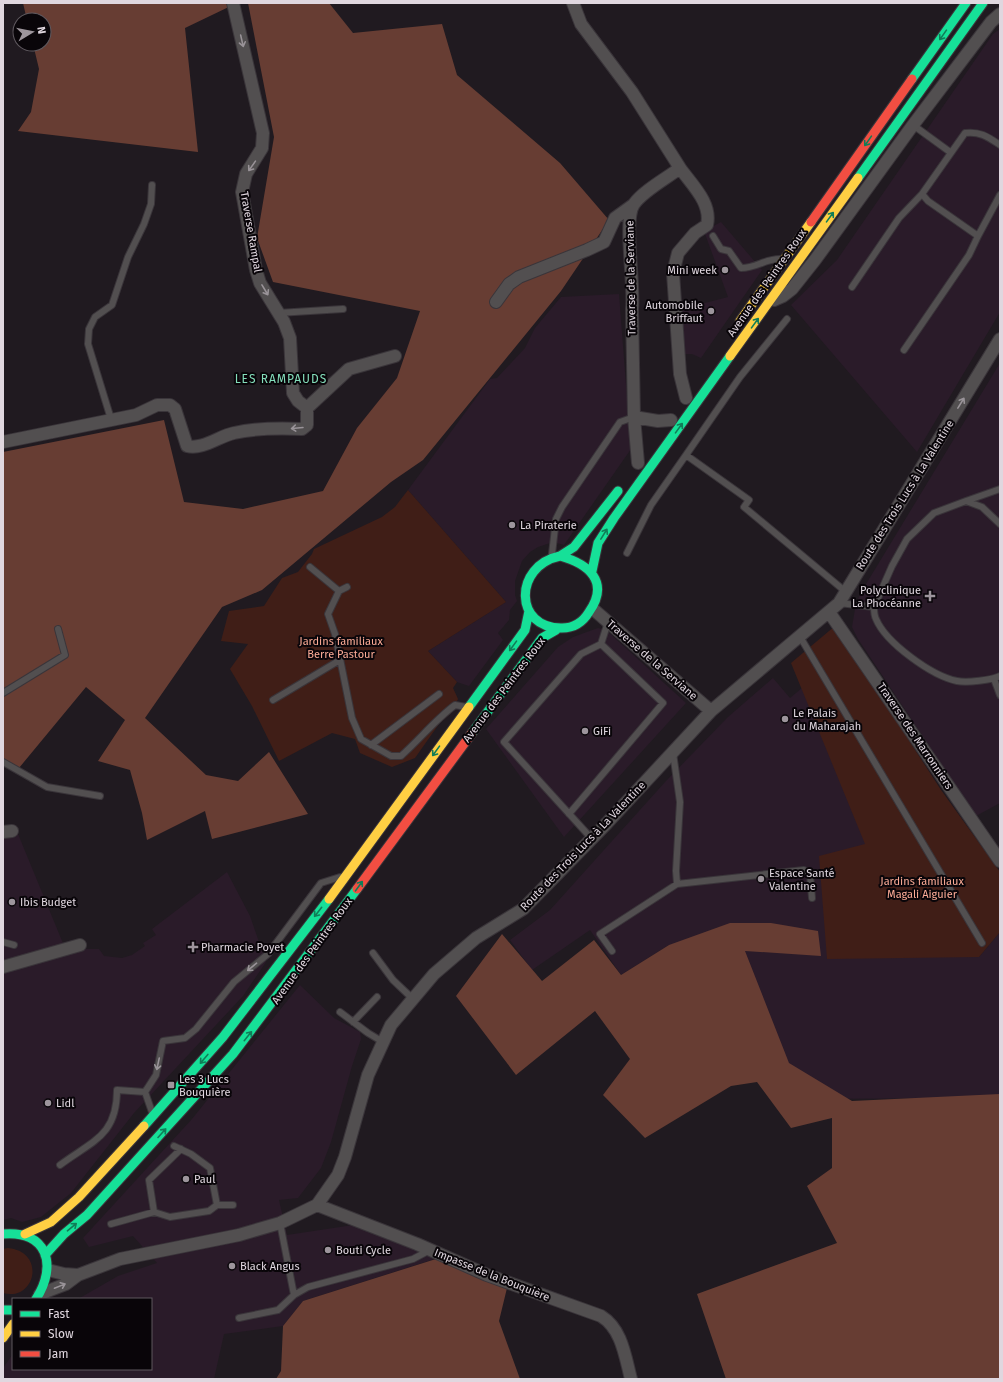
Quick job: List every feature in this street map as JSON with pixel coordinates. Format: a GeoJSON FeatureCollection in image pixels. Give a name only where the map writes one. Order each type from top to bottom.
{"type":"FeatureCollection","features":[{"type":"Feature","properties":{"kind":"main road","name":"Avenue des Peintres Roux"},"geometry":{"type":"LineString","coordinates":[[736,327],[966,3]]}},
{"type":"Feature","properties":{"kind":"main road","name":"Avenue des Peintres Roux"},"geometry":{"type":"LineString","coordinates":[[592,571],[598,543],[614,518],[984,3]]}},
{"type":"Feature","properties":{"kind":"main road"},"geometry":{"type":"LineString","coordinates":[[684,401],[695,385]]}},
{"type":"Feature","properties":{"kind":"main road"},"geometry":{"type":"LineString","coordinates":[[661,433],[673,418]]}},
{"type":"Feature","properties":{"kind":"main road"},"geometry":{"type":"LineString","coordinates":[[636,466],[647,451]]}},
{"type":"Feature","properties":{"kind":"main road"},"geometry":{"type":"LineString","coordinates":[[556,556],[582,563],[592,571],[597,583],[597,597],[593,609],[584,621],[571,628],[556,630],[541,622],[529,611],[526,599],[527,585],[532,570],[542,561],[574,547],[625,481]]}},
{"type":"Feature","properties":{"kind":"main road","name":"Avenue des Peintres Roux"},"geometry":{"type":"LineString","coordinates":[[25,1234],[51,1222],[80,1197],[223,1037],[347,875],[525,630],[529,611]]}},
{"type":"Feature","properties":{"kind":"main road","name":"Avenue des Peintres Roux"},"geometry":{"type":"LineString","coordinates":[[46,1255],[64,1234],[88,1215],[233,1054],[273,1004],[524,661],[542,638],[556,630]]}},
{"type":"Feature","properties":{"kind":"main road"},"geometry":{"type":"LineString","coordinates":[[3,1234],[25,1234],[34,1239],[46,1255],[48,1270],[46,1282],[38,1297]]}},
{"type":"Feature","properties":{"kind":"main road"},"geometry":{"type":"LineString","coordinates":[[3,1338],[12,1325]]}},
{"type":"Feature","properties":{"kind":"street","name":"Traverse Rampal"},"geometry":{"type":"LineString","coordinates":[[233,3],[263,134],[262,148],[246,174],[242,192],[256,270],[260,283],[284,322],[290,338],[294,393],[298,401],[308,408]]}},
{"type":"Feature","properties":{"kind":"street"},"geometry":{"type":"LineString","coordinates":[[573,3],[581,24],[632,92],[680,168],[701,197],[709,217],[707,225],[695,233],[678,253],[673,273],[680,374],[684,401]]}},
{"type":"Feature","properties":{"kind":"street","name":"Avenue des Peintres Roux"},"geometry":{"type":"LineString","coordinates":[[769,302],[783,296],[792,289],[815,260],[913,124],[991,22],[999,16]]}},
{"type":"Feature","properties":{"kind":"street","name":"Traverse de la Serviane"},"geometry":{"type":"LineString","coordinates":[[636,466],[632,309],[634,295],[629,219],[632,206],[639,199],[680,168]]}},
{"type":"Feature","properties":{"kind":"street"},"geometry":{"type":"LineString","coordinates":[[496,302],[509,284],[519,277],[604,242],[615,218],[632,206]]}},
{"type":"Feature","properties":{"kind":"street","name":"Route des Trois Lucs à La Valentine"},"geometry":{"type":"LineString","coordinates":[[38,1297],[66,1284],[78,1275],[120,1259],[239,1235],[280,1223],[317,1205],[338,1175],[345,1157],[368,1075],[390,1025],[434,974],[476,938],[523,909],[592,839],[711,711],[799,635],[839,603],[1000,339]]}},
{"type":"Feature","properties":{"kind":"street"},"geometry":{"type":"LineString","coordinates":[[3,442],[136,414],[157,405],[170,405],[174,409],[188,446],[194,448],[234,433],[281,428],[302,429],[306,425],[308,408],[349,369],[395,356]]}},
{"type":"Feature","properties":{"kind":"street"},"geometry":{"type":"LineString","coordinates":[[634,417],[658,421],[673,418]]}},
{"type":"Feature","properties":{"kind":"street","name":"Traverse de la Serviane"},"geometry":{"type":"LineString","coordinates":[[593,609],[711,711]]}},
{"type":"Feature","properties":{"kind":"street","name":"Traverse des Marronniers"},"geometry":{"type":"LineString","coordinates":[[829,612],[1000,861]]}},
{"type":"Feature","properties":{"kind":"street"},"geometry":{"type":"LineString","coordinates":[[3,967],[80,945]]}},
{"type":"Feature","properties":{"kind":"street","name":"Impasse de la Bouquière"},"geometry":{"type":"LineString","coordinates":[[317,1205],[430,1250],[487,1275],[601,1316],[608,1320],[614,1327],[621,1342],[631,1379]]}},
{"type":"Feature","properties":{"kind":"street","name":"Route des Trois Lucs à La Valentine"},"geometry":{"type":"LineString","coordinates":[[48,1270],[64,1274],[78,1275]]}},
{"type":"Feature","properties":{"kind":"lane"},"geometry":{"type":"LineString","coordinates":[[913,124],[950,152]]}},
{"type":"Feature","properties":{"kind":"lane"},"geometry":{"type":"LineString","coordinates":[[852,287],[899,218],[922,194],[950,152],[965,134],[974,132],[984,134],[1000,145]]}},
{"type":"Feature","properties":{"kind":"lane"},"geometry":{"type":"LineString","coordinates":[[111,420],[88,344],[89,329],[95,317],[112,305],[128,257],[144,224],[151,204],[152,185]]}},
{"type":"Feature","properties":{"kind":"lane"},"geometry":{"type":"LineString","coordinates":[[922,194],[928,201],[978,236]]}},
{"type":"Feature","properties":{"kind":"lane"},"geometry":{"type":"LineString","coordinates":[[904,350],[969,255],[1000,196]]}},
{"type":"Feature","properties":{"kind":"lane"},"geometry":{"type":"LineString","coordinates":[[713,236],[721,249],[729,251],[741,268],[751,268],[768,259],[783,259]]}},
{"type":"Feature","properties":{"kind":"lane"},"geometry":{"type":"LineString","coordinates":[[278,313],[343,309]]}},
{"type":"Feature","properties":{"kind":"lane"},"geometry":{"type":"LineString","coordinates":[[626,553],[651,505],[740,377],[788,319]]}},
{"type":"Feature","properties":{"kind":"lane"},"geometry":{"type":"LineString","coordinates":[[556,556],[556,519],[562,507],[620,422],[634,417]]}},
{"type":"Feature","properties":{"kind":"lane"},"geometry":{"type":"LineString","coordinates":[[686,455],[750,500],[744,507],[846,592]]}},
{"type":"Feature","properties":{"kind":"lane"},"geometry":{"type":"LineString","coordinates":[[1000,489],[934,513],[907,539],[892,566],[874,607],[876,619],[886,634],[924,669],[958,682],[997,677],[1000,695]]}},
{"type":"Feature","properties":{"kind":"lane"},"geometry":{"type":"LineString","coordinates":[[966,501],[982,507],[1000,524]]}},
{"type":"Feature","properties":{"kind":"lane"},"geometry":{"type":"LineString","coordinates":[[310,567],[339,592]]}},
{"type":"Feature","properties":{"kind":"lane"},"geometry":{"type":"LineString","coordinates":[[347,587],[339,592],[328,614],[335,634],[352,718],[361,739],[390,756],[401,756],[420,739],[441,715],[455,705],[468,707]]}},
{"type":"Feature","properties":{"kind":"lane"},"geometry":{"type":"LineString","coordinates":[[839,603],[874,607]]}},
{"type":"Feature","properties":{"kind":"lane"},"geometry":{"type":"LineString","coordinates":[[592,839],[504,742],[581,654],[601,644],[608,622]]}},
{"type":"Feature","properties":{"kind":"lane"},"geometry":{"type":"LineString","coordinates":[[3,693],[65,655],[58,629]]}},
{"type":"Feature","properties":{"kind":"lane"},"geometry":{"type":"LineString","coordinates":[[799,635],[982,943]]}},
{"type":"Feature","properties":{"kind":"lane"},"geometry":{"type":"LineString","coordinates":[[569,814],[663,703],[601,644]]}},
{"type":"Feature","properties":{"kind":"lane"},"geometry":{"type":"LineString","coordinates":[[273,700],[340,660]]}},
{"type":"Feature","properties":{"kind":"lane"},"geometry":{"type":"LineString","coordinates":[[371,745],[438,694]]}},
{"type":"Feature","properties":{"kind":"lane"},"geometry":{"type":"LineString","coordinates":[[672,753],[680,802],[676,871],[677,884]]}},
{"type":"Feature","properties":{"kind":"lane"},"geometry":{"type":"LineString","coordinates":[[3,762],[47,787],[100,796]]}},
{"type":"Feature","properties":{"kind":"lane"},"geometry":{"type":"LineString","coordinates":[[612,951],[600,934],[677,884],[804,870],[810,874],[812,898]]}},
{"type":"Feature","properties":{"kind":"lane"},"geometry":{"type":"LineString","coordinates":[[145,1092],[156,1075],[163,1041],[185,1038],[196,1029],[234,982],[268,954],[321,882],[347,875]]}},
{"type":"Feature","properties":{"kind":"lane"},"geometry":{"type":"LineString","coordinates":[[3,942],[14,944]]}},
{"type":"Feature","properties":{"kind":"lane"},"geometry":{"type":"LineString","coordinates":[[373,954],[393,980],[413,999]]}},
{"type":"Feature","properties":{"kind":"lane"},"geometry":{"type":"LineString","coordinates":[[354,1022],[377,997]]}},
{"type":"Feature","properties":{"kind":"lane"},"geometry":{"type":"LineString","coordinates":[[340,1012],[368,1033],[383,1042]]}},
{"type":"Feature","properties":{"kind":"lane"},"geometry":{"type":"LineString","coordinates":[[60,1165],[105,1134],[112,1120],[117,1101],[117,1090],[145,1092]]}},
{"type":"Feature","properties":{"kind":"lane"},"geometry":{"type":"LineString","coordinates":[[145,1092],[153,1115]]}},
{"type":"Feature","properties":{"kind":"lane"},"geometry":{"type":"LineString","coordinates":[[174,1146],[210,1168],[218,1205]]}},
{"type":"Feature","properties":{"kind":"lane"},"geometry":{"type":"LineString","coordinates":[[154,1212],[149,1180],[181,1149]]}},
{"type":"Feature","properties":{"kind":"lane"},"geometry":{"type":"LineString","coordinates":[[111,1224],[154,1212],[170,1217],[209,1211],[218,1205],[233,1205]]}},
{"type":"Feature","properties":{"kind":"lane"},"geometry":{"type":"LineString","coordinates":[[280,1223],[294,1295]]}},
{"type":"Feature","properties":{"kind":"lane"},"geometry":{"type":"LineString","coordinates":[[239,1318],[278,1310],[294,1295],[308,1287],[413,1259],[430,1250]]}},
{"type":"Feature","properties":{"kind":"shaded area"},"geometry":{"type":"Polygon","coordinates":[[[23,3],[237,3],[185,28],[198,152],[18,131],[31,112],[39,69],[35,52],[52,52],[52,12],[25,12],[23,3]]]}},
{"type":"Feature","properties":{"kind":"shaded area"},"geometry":{"type":"Polygon","coordinates":[[[248,3],[329,3],[353,33],[442,24],[457,75],[560,163],[609,220],[561,291],[423,460],[391,482],[262,590],[222,607],[145,718],[206,775],[238,781],[269,752],[308,814],[212,839],[205,811],[147,840],[142,813],[130,770],[98,761],[125,720],[86,687],[19,768],[3,760],[3,452],[164,420],[184,502],[243,509],[323,491],[357,428],[397,378],[420,311],[273,282],[257,238],[274,137],[248,3]]]}},
{"type":"Feature","properties":{"kind":"shaded area"},"geometry":{"type":"Polygon","coordinates":[[[1000,29],[1000,312],[917,452],[791,305],[837,260],[993,34],[1000,29]]]}},
{"type":"Feature","properties":{"kind":"shaded area"},"geometry":{"type":"Polygon","coordinates":[[[721,222],[762,270],[701,358],[692,354],[682,354],[678,310],[728,297],[704,231],[721,222]]]}},
{"type":"Feature","properties":{"kind":"shaded area"},"geometry":{"type":"Polygon","coordinates":[[[619,294],[631,449],[564,545],[553,542],[538,547],[530,552],[522,561],[515,581],[515,595],[517,601],[510,610],[509,620],[498,633],[503,640],[469,686],[457,682],[428,651],[506,602],[408,490],[490,379],[497,378],[525,348],[535,328],[561,297],[619,294]]]}},
{"type":"Feature","properties":{"kind":"shaded area","name":"Polyclinique La Phocéanne"},"geometry":{"type":"Polygon","coordinates":[[[1000,363],[1000,803],[976,816],[858,639],[852,627],[856,603],[863,589],[1000,363]]]}},
{"type":"Feature","properties":{"kind":"shaded area"},"geometry":{"type":"Polygon","coordinates":[[[598,628],[607,631],[686,703],[564,837],[486,729],[558,647],[573,637],[598,628]]]}},
{"type":"Feature","properties":{"kind":"shaded area"},"geometry":{"type":"Polygon","coordinates":[[[773,678],[790,698],[802,688],[866,844],[979,957],[1000,932],[1000,1098],[788,1099],[669,945],[621,975],[590,930],[532,970],[510,940],[550,910],[666,781],[728,717],[773,678]]]}},
{"type":"Feature","properties":{"kind":"shaded area"},"geometry":{"type":"Polygon","coordinates":[[[18,834],[67,953],[84,949],[99,949],[104,956],[122,958],[132,955],[145,946],[143,943],[156,935],[152,929],[227,872],[250,916],[266,962],[243,996],[134,1113],[71,1193],[41,1217],[22,1222],[11,1218],[3,1220],[3,837],[18,834]]]}},
{"type":"Feature","properties":{"kind":"shaded area"},"geometry":{"type":"Polygon","coordinates":[[[730,923],[771,923],[818,931],[821,956],[745,951],[789,1063],[852,1101],[1000,1094],[1000,1379],[726,1379],[697,1294],[837,1243],[807,1186],[832,1168],[832,1118],[791,1128],[757,1082],[731,1086],[645,1138],[603,1095],[630,1059],[595,1011],[516,1075],[456,996],[502,934],[542,981],[594,940],[621,975],[669,945],[730,923]]]}},
{"type":"Feature","properties":{"kind":"shaded area"},"geometry":{"type":"Polygon","coordinates":[[[300,985],[334,1018],[360,1032],[361,1039],[331,1142],[321,1168],[298,1198],[279,1200],[287,1235],[360,1224],[438,1258],[303,1301],[283,1326],[224,1334],[214,1379],[3,1379],[3,1368],[12,1355],[12,1370],[152,1370],[152,1298],[80,1298],[118,1276],[157,1263],[133,1236],[89,1247],[83,1238],[192,1119],[300,985]]]}},
{"type":"Feature","properties":{"kind":"shaded area"},"geometry":{"type":"Polygon","coordinates":[[[439,1258],[507,1288],[499,1321],[520,1379],[276,1379],[281,1371],[283,1326],[303,1301],[439,1258]]]}},
{"type":"Feature","properties":{"kind":"green space","name":"Jardins familiaux Berre Pastour"},"geometry":{"type":"Polygon","coordinates":[[[408,490],[506,602],[428,651],[457,682],[453,688],[458,699],[451,713],[439,724],[415,758],[392,767],[360,753],[355,739],[332,733],[279,761],[252,706],[230,669],[248,644],[221,641],[229,611],[264,606],[282,578],[298,572],[312,554],[314,549],[382,517],[395,507],[408,490]]]}},
{"type":"Feature","properties":{"kind":"green space","name":"Jardins familiaux Magali Aiguier"},"geometry":{"type":"Polygon","coordinates":[[[835,626],[941,790],[1000,872],[1000,932],[979,957],[827,959],[819,856],[865,844],[791,663],[835,626]]]}},
{"type":"Feature","properties":{"kind":"green space"},"geometry":{"type":"Polygon","coordinates":[[[8,1248],[20,1251],[28,1258],[32,1266],[32,1275],[29,1284],[23,1290],[14,1294],[3,1293],[3,1249],[8,1248]]]}},
{"type":"Feature","properties":{"kind":"traffic: fast"},"geometry":{"type":"LineString","coordinates":[[912,79],[966,3]]}},
{"type":"Feature","properties":{"kind":"traffic: fast"},"geometry":{"type":"LineString","coordinates":[[858,178],[983,3]]}},
{"type":"Feature","properties":{"kind":"traffic: fast"},"geometry":{"type":"LineString","coordinates":[[592,571],[598,543],[614,518],[730,356]]}},
{"type":"Feature","properties":{"kind":"traffic: fast"},"geometry":{"type":"LineString","coordinates":[[560,556],[574,547],[618,491]]}},
{"type":"Feature","properties":{"kind":"traffic: fast"},"geometry":{"type":"LineString","coordinates":[[560,556],[570,559],[587,569],[597,583],[595,601],[589,612],[578,624],[566,628],[546,626],[535,619],[528,608],[525,596],[527,583],[534,572],[545,562],[560,556]]}},
{"type":"Feature","properties":{"kind":"traffic: fast"},"geometry":{"type":"LineString","coordinates":[[469,707],[525,630],[529,611]]}},
{"type":"Feature","properties":{"kind":"traffic: fast"},"geometry":{"type":"LineString","coordinates":[[472,733],[542,638],[556,630]]}},
{"type":"Feature","properties":{"kind":"traffic: fast"},"geometry":{"type":"LineString","coordinates":[[45,1255],[64,1234],[87,1215],[233,1054],[357,889]]}},
{"type":"Feature","properties":{"kind":"traffic: fast"},"geometry":{"type":"LineString","coordinates":[[144,1126],[223,1037],[329,899]]}},
{"type":"Feature","properties":{"kind":"traffic: fast"},"geometry":{"type":"LineString","coordinates":[[3,1234],[18,1234],[30,1238],[39,1244],[44,1252],[47,1262],[46,1274],[43,1286],[37,1298]]}},
{"type":"Feature","properties":{"kind":"traffic: fast"},"geometry":{"type":"LineString","coordinates":[[3,1310],[12,1310]]}},
{"type":"Feature","properties":{"kind":"traffic: slow"},"geometry":{"type":"LineString","coordinates":[[730,356],[858,178]]}},
{"type":"Feature","properties":{"kind":"traffic: slow"},"geometry":{"type":"LineString","coordinates":[[740,321],[811,222]]}},
{"type":"Feature","properties":{"kind":"traffic: slow"},"geometry":{"type":"LineString","coordinates":[[329,899],[469,707]]}},
{"type":"Feature","properties":{"kind":"traffic: slow"},"geometry":{"type":"LineString","coordinates":[[25,1234],[51,1222],[79,1197],[144,1126]]}},
{"type":"Feature","properties":{"kind":"traffic: slow"},"geometry":{"type":"LineString","coordinates":[[3,1338],[12,1325]]}},
{"type":"Feature","properties":{"kind":"traffic: jam"},"geometry":{"type":"LineString","coordinates":[[811,222],[912,79]]}},
{"type":"Feature","properties":{"kind":"traffic: jam"},"geometry":{"type":"LineString","coordinates":[[357,889],[472,733]]}},
{"type":"Feature","properties":{"kind":"place","name":"Mini week"},"geometry":{"type":"Point","coordinates":[725,270]}},
{"type":"Feature","properties":{"kind":"place","name":"Automobile Briffaut"},"geometry":{"type":"Point","coordinates":[711,311]}},
{"type":"Feature","properties":{"kind":"place","name":"La Piraterie"},"geometry":{"type":"Point","coordinates":[512,525]}},
{"type":"Feature","properties":{"kind":"place","name":"Polyclinique La Phocéanne"},"geometry":{"type":"Point","coordinates":[930,596]}},
{"type":"Feature","properties":{"kind":"place","name":"Le Palais du Maharajah"},"geometry":{"type":"Point","coordinates":[785,719]}},
{"type":"Feature","properties":{"kind":"place","name":"GiFi"},"geometry":{"type":"Point","coordinates":[585,731]}},
{"type":"Feature","properties":{"kind":"place","name":"Espace Santé Valentine"},"geometry":{"type":"Point","coordinates":[761,879]}},
{"type":"Feature","properties":{"kind":"place","name":"Ibis Budget"},"geometry":{"type":"Point","coordinates":[12,902]}},
{"type":"Feature","properties":{"kind":"place","name":"Pharmacie Poyet"},"geometry":{"type":"Point","coordinates":[193,947]}},
{"type":"Feature","properties":{"kind":"place","name":"Les 3 Lucs Bouquière"},"geometry":{"type":"Point","coordinates":[171,1085]}},
{"type":"Feature","properties":{"kind":"place","name":"Lidl"},"geometry":{"type":"Point","coordinates":[48,1103]}},
{"type":"Feature","properties":{"kind":"place","name":"Paul"},"geometry":{"type":"Point","coordinates":[186,1179]}},
{"type":"Feature","properties":{"kind":"place","name":"Bouti Cycle"},"geometry":{"type":"Point","coordinates":[328,1250]}},
{"type":"Feature","properties":{"kind":"place","name":"Black Angus"},"geometry":{"type":"Point","coordinates":[232,1266]}},
{"type":"Feature","properties":{"kind":"district","name":"LES RAMPAUDS"},"geometry":{"type":"Point","coordinates":[281,379]}}]}
